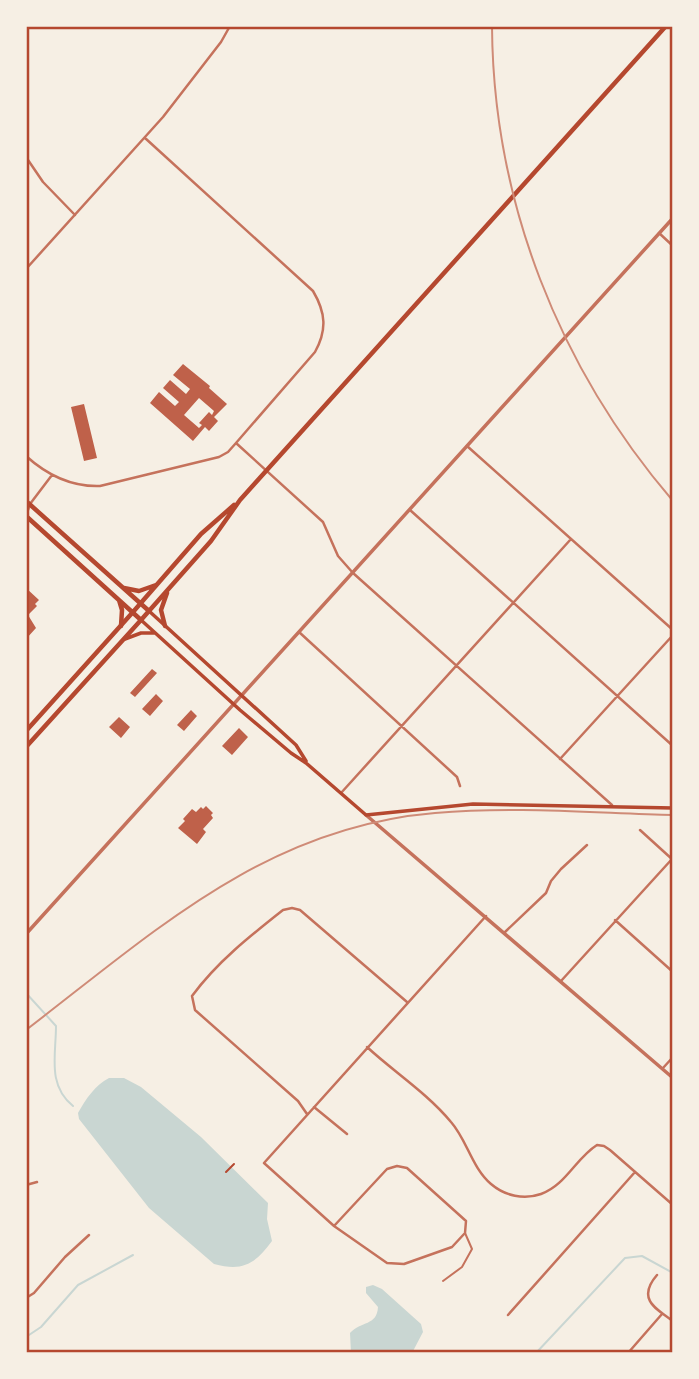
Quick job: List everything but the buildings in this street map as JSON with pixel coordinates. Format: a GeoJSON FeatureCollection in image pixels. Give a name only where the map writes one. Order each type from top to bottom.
{"type":"FeatureCollection","features":[{"type":"Feature","properties":{"kind":"main road"},"geometry":{"type":"LineString","coordinates":[[26,731],[201,534],[240,500],[267,471],[666,26]]}},
{"type":"Feature","properties":{"kind":"main road"},"geometry":{"type":"LineString","coordinates":[[26,747],[211,541],[240,500]]}},
{"type":"Feature","properties":{"kind":"main road"},"geometry":{"type":"LineString","coordinates":[[28,502],[296,745],[306,763]]}},
{"type":"Feature","properties":{"kind":"main road"},"geometry":{"type":"LineString","coordinates":[[26,516],[233,704],[366,815],[472,804],[673,808]]}},
{"type":"Feature","properties":{"kind":"main road"},"geometry":{"type":"LineString","coordinates":[[122,587],[139,591],[157,585]]}},
{"type":"Feature","properties":{"kind":"main road"},"geometry":{"type":"LineString","coordinates":[[165,626],[161,610],[169,589]]}},
{"type":"Feature","properties":{"kind":"main road"},"geometry":{"type":"LineString","coordinates":[[119,599],[121,626]]}},
{"type":"Feature","properties":{"kind":"main road"},"geometry":{"type":"LineString","coordinates":[[123,640],[141,633],[157,634]]}},
{"type":"Feature","properties":{"kind":"street"},"geometry":{"type":"LineString","coordinates":[[26,269],[145,138],[230,26]]}},
{"type":"Feature","properties":{"kind":"street"},"geometry":{"type":"LineString","coordinates":[[26,456],[52,475],[89,486],[219,457],[236,443],[315,352],[323,333],[323,312],[313,291],[145,138]]}},
{"type":"Feature","properties":{"kind":"street"},"geometry":{"type":"LineString","coordinates":[[26,157],[43,182],[75,215]]}},
{"type":"Feature","properties":{"kind":"street"},"geometry":{"type":"LineString","coordinates":[[26,934],[673,218]]}},
{"type":"Feature","properties":{"kind":"street"},"geometry":{"type":"LineString","coordinates":[[659,233],[673,246]]}},
{"type":"Feature","properties":{"kind":"street"},"geometry":{"type":"LineString","coordinates":[[236,443],[323,522],[338,556],[353,573],[614,807]]}},
{"type":"Feature","properties":{"kind":"street"},"geometry":{"type":"LineString","coordinates":[[467,446],[673,630]]}},
{"type":"Feature","properties":{"kind":"street"},"geometry":{"type":"LineString","coordinates":[[26,516],[28,502],[52,475]]}},
{"type":"Feature","properties":{"kind":"street"},"geometry":{"type":"LineString","coordinates":[[410,510],[673,746]]}},
{"type":"Feature","properties":{"kind":"street"},"geometry":{"type":"LineString","coordinates":[[341,793],[571,538]]}},
{"type":"Feature","properties":{"kind":"street"},"geometry":{"type":"LineString","coordinates":[[299,632],[457,777],[460,786]]}},
{"type":"Feature","properties":{"kind":"street"},"geometry":{"type":"LineString","coordinates":[[561,759],[673,635]]}},
{"type":"Feature","properties":{"kind":"street"},"geometry":{"type":"LineString","coordinates":[[366,815],[673,1078]]}},
{"type":"Feature","properties":{"kind":"street"},"geometry":{"type":"LineString","coordinates":[[561,981],[672,860],[640,830]]}},
{"type":"Feature","properties":{"kind":"street"},"geometry":{"type":"LineString","coordinates":[[505,932],[546,893],[551,881],[561,869],[587,845]]}},
{"type":"Feature","properties":{"kind":"street"},"geometry":{"type":"LineString","coordinates":[[307,1114],[298,1101],[195,1010],[192,996],[199,988],[237,947],[288,909],[300,910],[407,1002]]}},
{"type":"Feature","properties":{"kind":"street"},"geometry":{"type":"LineString","coordinates":[[334,1226],[387,1169],[397,1166],[407,1168],[466,1221],[465,1233],[452,1247],[404,1264],[387,1263],[334,1226],[264,1163],[486,916]]}},
{"type":"Feature","properties":{"kind":"street"},"geometry":{"type":"LineString","coordinates":[[615,920],[673,972]]}},
{"type":"Feature","properties":{"kind":"street"},"geometry":{"type":"LineString","coordinates":[[367,1047],[442,1112],[464,1140],[484,1177],[507,1194],[532,1196],[553,1188],[597,1145],[604,1146],[673,1205]]}},
{"type":"Feature","properties":{"kind":"street"},"geometry":{"type":"LineString","coordinates":[[662,1069],[673,1057]]}},
{"type":"Feature","properties":{"kind":"street"},"geometry":{"type":"LineString","coordinates":[[314,1107],[347,1134]]}},
{"type":"Feature","properties":{"kind":"street"},"geometry":{"type":"LineString","coordinates":[[508,1315],[635,1172]]}},
{"type":"Feature","properties":{"kind":"street"},"geometry":{"type":"LineString","coordinates":[[26,1185],[37,1182]]}},
{"type":"Feature","properties":{"kind":"street"},"geometry":{"type":"LineString","coordinates":[[26,1298],[89,1236]]}},
{"type":"Feature","properties":{"kind":"street"},"geometry":{"type":"LineString","coordinates":[[657,1275],[648,1294],[652,1306],[673,1321]]}},
{"type":"Feature","properties":{"kind":"street"},"geometry":{"type":"LineString","coordinates":[[628,1353],[662,1314]]}},
{"type":"Feature","properties":{"kind":"lane"},"geometry":{"type":"LineString","coordinates":[[443,1281],[462,1267],[472,1249],[465,1233]]}},
{"type":"Feature","properties":{"kind":"path"},"geometry":{"type":"LineString","coordinates":[[226,1172],[234,1164]]}},
{"type":"Feature","properties":{"kind":"shaded area"},"geometry":{"type":"Polygon","coordinates":[[[109,1078],[124,1078],[141,1087],[201,1137],[268,1203],[267,1219],[272,1241],[254,1260],[233,1267],[214,1264],[149,1208],[79,1119],[78,1113],[88,1098],[99,1084],[109,1078]]]}},
{"type":"Feature","properties":{"kind":"shaded area"},"geometry":{"type":"Polygon","coordinates":[[[373,1285],[382,1289],[421,1324],[423,1332],[412,1353],[351,1353],[350,1333],[372,1320],[377,1313],[378,1307],[366,1293],[366,1287],[373,1285]]]}},
{"type":"Feature","properties":{"kind":"waterway"},"geometry":{"type":"LineString","coordinates":[[26,993],[56,1026],[56,1079],[59,1089],[73,1106]]}},
{"type":"Feature","properties":{"kind":"waterway"},"geometry":{"type":"LineString","coordinates":[[26,1337],[41,1327],[78,1285],[133,1255]]}},
{"type":"Feature","properties":{"kind":"waterway"},"geometry":{"type":"LineString","coordinates":[[536,1353],[625,1258],[642,1256],[673,1273]]}},
{"type":"Feature","properties":{"kind":"railway"},"geometry":{"type":"LineString","coordinates":[[492,26],[495,91],[505,155],[520,218],[540,279],[566,338],[597,395],[633,450],[673,501]]}},
{"type":"Feature","properties":{"kind":"railway"},"geometry":{"type":"LineString","coordinates":[[26,1030],[167,922],[215,890],[265,862],[318,839],[374,822],[464,811],[524,810],[673,815]]}}]}
